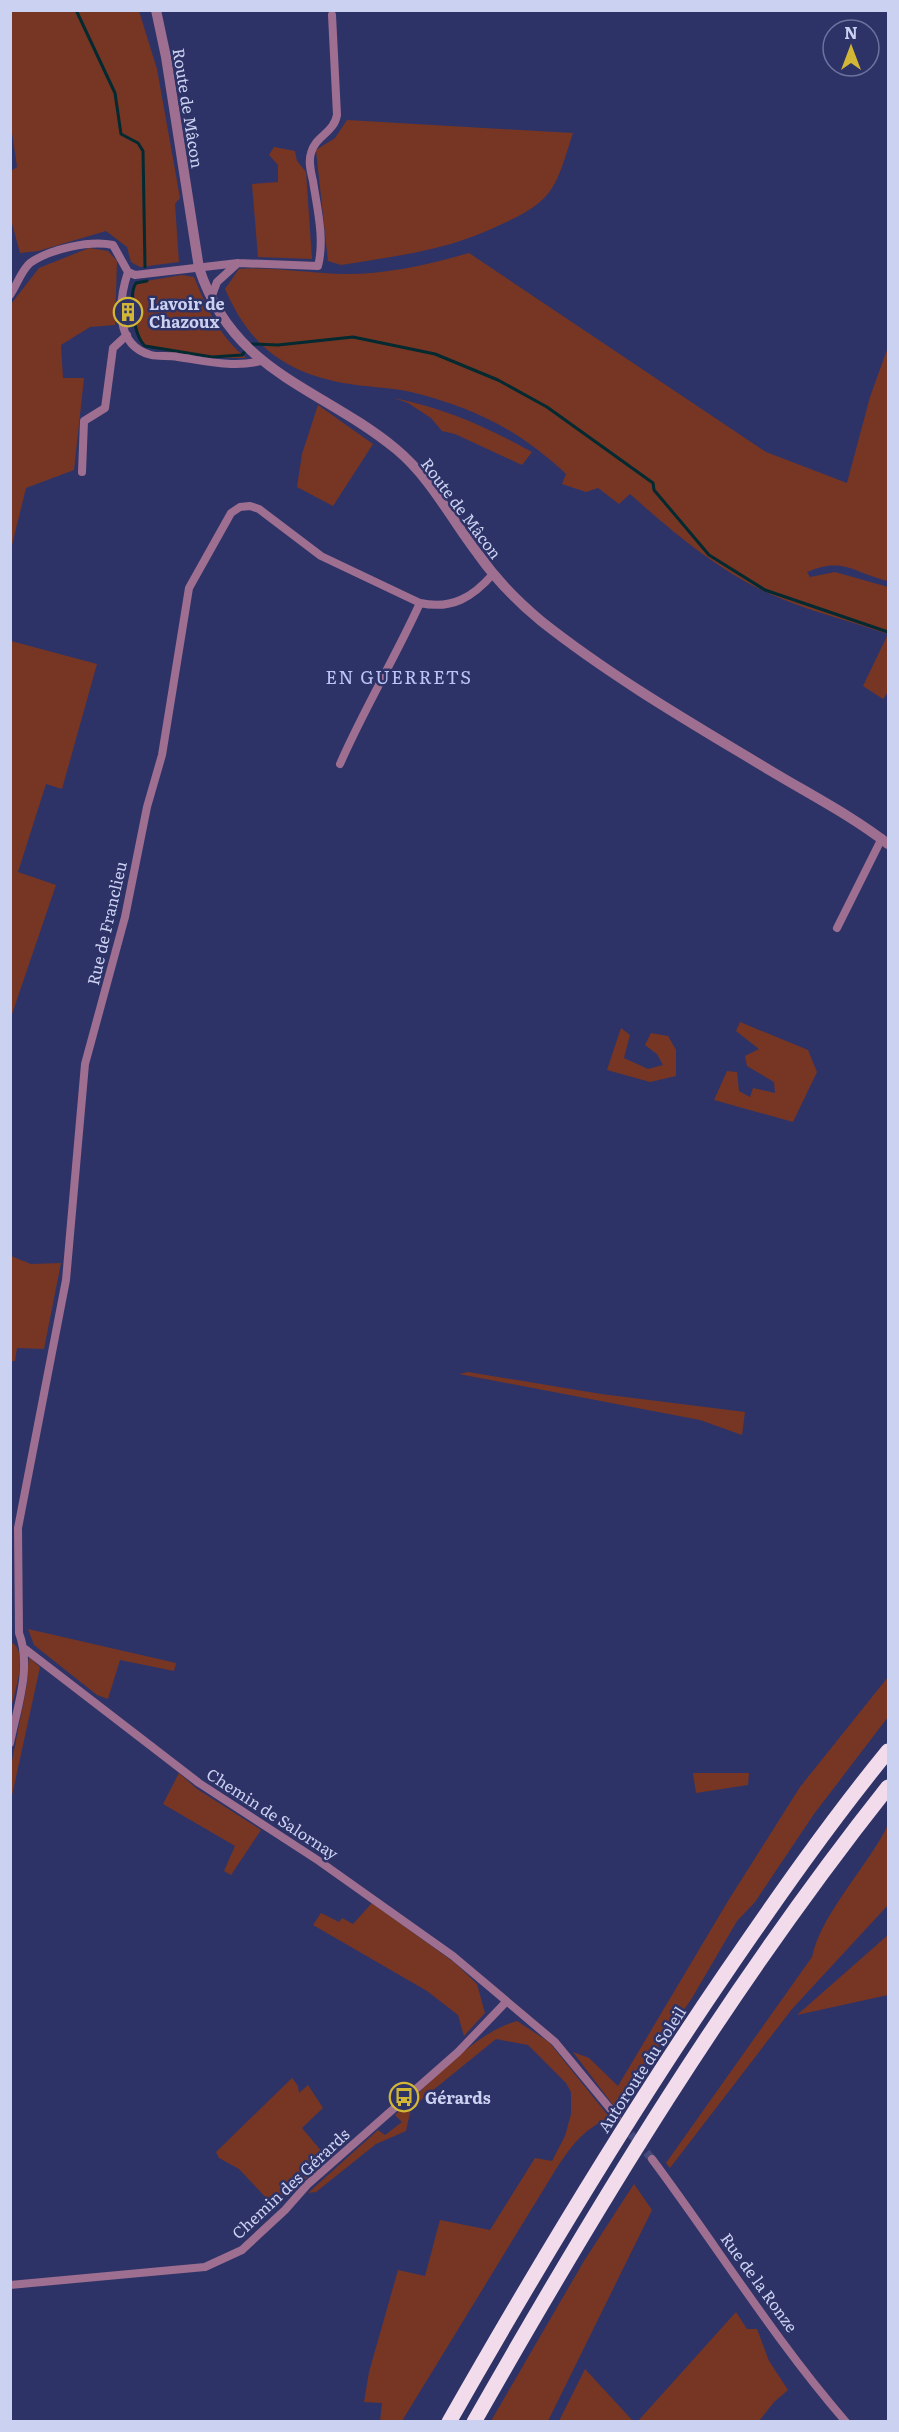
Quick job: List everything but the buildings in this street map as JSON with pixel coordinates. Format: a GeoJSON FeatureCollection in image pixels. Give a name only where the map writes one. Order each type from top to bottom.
{"type":"FeatureCollection","features":[{"type":"Feature","properties":{"kind":"highway","name":"Autoroute du Soleil"},"geometry":{"type":"LineString","coordinates":[[449,2421],[548,2251],[687,2030],[758,1925],[888,1751]]}},
{"type":"Feature","properties":{"kind":"highway"},"geometry":{"type":"LineString","coordinates":[[474,2421],[567,2262],[702,2048],[771,1945],[888,1787]]}},
{"type":"Feature","properties":{"kind":"street","name":"Route de Mâcon"},"geometry":{"type":"LineString","coordinates":[[156,10],[166,57],[200,268],[211,298],[224,321],[242,343],[261,361],[379,435],[399,451],[429,484],[493,574],[538,618],[626,683],[885,841]]}},
{"type":"Feature","properties":{"kind":"street"},"geometry":{"type":"LineString","coordinates":[[10,295],[31,263],[83,243],[98,242],[113,245],[128,272],[135,275],[238,263],[318,266],[321,255],[311,153],[316,142],[334,127],[337,115],[332,15]]}},
{"type":"Feature","properties":{"kind":"street"},"geometry":{"type":"LineString","coordinates":[[211,298],[217,282],[238,263]]}},
{"type":"Feature","properties":{"kind":"street"},"geometry":{"type":"LineString","coordinates":[[128,272],[120,311],[127,335],[134,346],[150,355],[245,365],[261,361]]}},
{"type":"Feature","properties":{"kind":"street"},"geometry":{"type":"LineString","coordinates":[[82,472],[84,422],[105,408],[113,348],[127,335]]}},
{"type":"Feature","properties":{"kind":"street","name":"Rue de Franclieu"},"geometry":{"type":"LineString","coordinates":[[25,1649],[19,1634],[18,1528],[66,1280],[85,1064],[125,917],[147,807],[162,755],[189,588],[231,513],[250,506],[259,509],[321,556],[420,603],[438,607],[456,603],[470,595],[493,574]]}},
{"type":"Feature","properties":{"kind":"street"},"geometry":{"type":"LineString","coordinates":[[340,764],[375,689],[395,658],[420,603]]}},
{"type":"Feature","properties":{"kind":"street"},"geometry":{"type":"LineString","coordinates":[[837,928],[885,841]]}},
{"type":"Feature","properties":{"kind":"street"},"geometry":{"type":"LineString","coordinates":[[10,1743],[21,1691],[25,1649]]}},
{"type":"Feature","properties":{"kind":"street","name":"Chemin de Salornay"},"geometry":{"type":"LineString","coordinates":[[25,1649],[199,1783],[319,1861],[453,1956],[506,2002]]}},
{"type":"Feature","properties":{"kind":"street"},"geometry":{"type":"LineString","coordinates":[[506,2002],[555,2042],[616,2116]]}},
{"type":"Feature","properties":{"kind":"street","name":"Chemin des Gérards"},"geometry":{"type":"LineString","coordinates":[[10,2285],[205,2267],[242,2250],[285,2210],[307,2185],[458,2052],[506,2002]]}},
{"type":"Feature","properties":{"kind":"street","name":"Rue de la Ronze"},"geometry":{"type":"LineString","coordinates":[[652,2159],[694,2214],[732,2273],[846,2421]]}},
{"type":"Feature","properties":{"kind":"shaded area"},"geometry":{"type":"Polygon","coordinates":[[[10,11],[139,11],[157,69],[180,198],[175,204],[179,262],[140,267],[131,262],[127,247],[106,231],[38,251],[20,253],[11,220],[11,171],[17,167],[11,126],[10,11]]]}},
{"type":"Feature","properties":{"kind":"shaded area"},"geometry":{"type":"Polygon","coordinates":[[[347,120],[573,133],[551,190],[526,212],[483,232],[443,246],[341,265],[328,261],[316,150],[335,138],[347,120]]]}},
{"type":"Feature","properties":{"kind":"shaded area"},"geometry":{"type":"Polygon","coordinates":[[[274,147],[295,151],[297,161],[306,172],[312,259],[258,257],[252,184],[278,182],[278,165],[269,155],[274,147]]]}},
{"type":"Feature","properties":{"kind":"shaded area"},"geometry":{"type":"Polygon","coordinates":[[[89,248],[108,251],[117,261],[115,325],[90,327],[61,345],[63,378],[84,378],[74,470],[26,488],[11,549],[11,304],[39,268],[89,248]]]}},
{"type":"Feature","properties":{"kind":"shaded area"},"geometry":{"type":"Polygon","coordinates":[[[469,253],[766,452],[847,483],[870,397],[888,347],[888,581],[840,566],[820,567],[807,572],[810,577],[835,572],[888,587],[888,634],[795,604],[740,579],[683,539],[630,494],[619,504],[598,488],[586,492],[562,484],[566,474],[548,458],[513,433],[475,413],[411,392],[322,378],[286,363],[270,353],[257,340],[234,308],[225,289],[239,269],[341,274],[373,273],[422,265],[469,253]]]}},
{"type":"Feature","properties":{"kind":"shaded area"},"geometry":{"type":"Polygon","coordinates":[[[182,275],[194,277],[221,331],[246,358],[206,357],[165,351],[141,343],[135,321],[134,283],[182,275]]]}},
{"type":"Feature","properties":{"kind":"shaded area"},"geometry":{"type":"Polygon","coordinates":[[[394,398],[465,419],[532,452],[522,465],[455,434],[442,431],[431,418],[408,403],[394,398]]]}},
{"type":"Feature","properties":{"kind":"shaded area"},"geometry":{"type":"Polygon","coordinates":[[[318,405],[373,444],[333,506],[297,487],[302,454],[318,405]]]}},
{"type":"Feature","properties":{"kind":"shaded area"},"geometry":{"type":"Polygon","coordinates":[[[888,634],[888,692],[883,699],[863,686],[888,634]]]}},
{"type":"Feature","properties":{"kind":"shaded area"},"geometry":{"type":"Polygon","coordinates":[[[11,641],[97,664],[62,789],[46,784],[18,872],[56,885],[11,1017],[11,641]]]}},
{"type":"Feature","properties":{"kind":"shaded area"},"geometry":{"type":"Polygon","coordinates":[[[740,1022],[808,1050],[817,1072],[793,1122],[714,1100],[727,1071],[737,1072],[739,1091],[750,1097],[753,1088],[775,1093],[774,1082],[747,1066],[745,1056],[759,1049],[736,1031],[740,1022]]]}},
{"type":"Feature","properties":{"kind":"shaded area"},"geometry":{"type":"Polygon","coordinates":[[[621,1028],[630,1035],[624,1058],[648,1069],[663,1065],[657,1054],[645,1045],[651,1033],[668,1036],[676,1050],[676,1076],[650,1082],[607,1070],[621,1028]]]}},
{"type":"Feature","properties":{"kind":"shaded area"},"geometry":{"type":"Polygon","coordinates":[[[11,1256],[31,1264],[61,1263],[44,1349],[17,1348],[15,1361],[10,1361],[11,1256]]]}},
{"type":"Feature","properties":{"kind":"shaded area"},"geometry":{"type":"Polygon","coordinates":[[[468,1372],[601,1394],[745,1412],[742,1435],[700,1420],[459,1374],[468,1372]]]}},
{"type":"Feature","properties":{"kind":"shaded area"},"geometry":{"type":"Polygon","coordinates":[[[28,1629],[176,1663],[174,1671],[120,1660],[108,1699],[97,1695],[34,1645],[28,1629]]]}},
{"type":"Feature","properties":{"kind":"shaded area"},"geometry":{"type":"Polygon","coordinates":[[[11,1642],[17,1647],[20,1663],[11,1709],[11,1642]]]}},
{"type":"Feature","properties":{"kind":"shaded area"},"geometry":{"type":"Polygon","coordinates":[[[29,1657],[40,1667],[11,1800],[11,1766],[26,1690],[29,1657]]]}},
{"type":"Feature","properties":{"kind":"shaded area"},"geometry":{"type":"Polygon","coordinates":[[[888,1677],[888,1717],[814,1814],[755,1902],[737,1921],[692,1998],[616,2109],[573,2052],[589,2058],[618,2086],[728,1901],[800,1787],[888,1677]]]}},
{"type":"Feature","properties":{"kind":"shaded area"},"geometry":{"type":"Polygon","coordinates":[[[179,1773],[197,1789],[261,1830],[231,1875],[224,1871],[235,1846],[163,1804],[179,1773]]]}},
{"type":"Feature","properties":{"kind":"shaded area"},"geometry":{"type":"Polygon","coordinates":[[[693,1773],[749,1773],[748,1785],[696,1793],[693,1773]]]}},
{"type":"Feature","properties":{"kind":"shaded area"},"geometry":{"type":"Polygon","coordinates":[[[888,1825],[888,1905],[792,2009],[670,2168],[666,2163],[812,1957],[825,1924],[888,1825]]]}},
{"type":"Feature","properties":{"kind":"shaded area"},"geometry":{"type":"Polygon","coordinates":[[[372,1903],[455,1963],[477,1984],[485,2013],[464,2036],[458,2015],[427,1991],[313,1925],[321,1913],[339,1922],[342,1918],[353,1924],[372,1903]]]}},
{"type":"Feature","properties":{"kind":"shaded area"},"geometry":{"type":"Polygon","coordinates":[[[888,1935],[888,1995],[797,2015],[888,1935]]]}},
{"type":"Feature","properties":{"kind":"shaded area"},"geometry":{"type":"Polygon","coordinates":[[[517,2021],[549,2042],[610,2118],[584,2134],[565,2156],[402,2421],[380,2421],[382,2403],[364,2402],[369,2372],[398,2270],[425,2276],[440,2220],[490,2230],[535,2158],[552,2161],[565,2136],[571,2114],[571,2092],[566,2083],[528,2045],[496,2039],[411,2108],[406,2131],[376,2144],[316,2192],[308,2193],[378,2130],[385,2135],[402,2122],[395,2115],[452,2061],[500,2027],[517,2021]]]}},
{"type":"Feature","properties":{"kind":"shaded area"},"geometry":{"type":"Polygon","coordinates":[[[292,2078],[298,2086],[299,2093],[308,2085],[323,2108],[302,2128],[328,2159],[280,2202],[271,2203],[239,2169],[219,2158],[216,2152],[292,2078]]]}},
{"type":"Feature","properties":{"kind":"shaded area"},"geometry":{"type":"Polygon","coordinates":[[[634,2184],[652,2210],[548,2421],[491,2421],[584,2261],[634,2184]]]}},
{"type":"Feature","properties":{"kind":"shaded area"},"geometry":{"type":"Polygon","coordinates":[[[736,2312],[747,2329],[757,2329],[769,2361],[788,2390],[774,2402],[759,2421],[638,2421],[736,2312]]]}},
{"type":"Feature","properties":{"kind":"shaded area"},"geometry":{"type":"Polygon","coordinates":[[[585,2369],[633,2421],[559,2421],[585,2369]]]}},
{"type":"Feature","properties":{"kind":"waterway"},"geometry":{"type":"LineString","coordinates":[[76,10],[115,93],[121,134],[138,143],[143,151],[145,267]]}},
{"type":"Feature","properties":{"kind":"waterway"},"geometry":{"type":"LineString","coordinates":[[147,281],[136,283],[132,296],[135,325],[145,346],[212,357],[242,355],[247,349]]}},
{"type":"Feature","properties":{"kind":"waterway"},"geometry":{"type":"LineString","coordinates":[[251,344],[278,345],[353,337],[435,354],[498,380],[547,407],[653,483],[654,490],[709,555],[765,590],[888,632]]}},
{"type":"Feature","properties":{"kind":"tunnel"},"geometry":{"type":"LineString","coordinates":[[623,2125],[652,2159]]}},
{"type":"Feature","properties":{"kind":"place","name":"Lavoir de Chazoux"},"geometry":{"type":"Point","coordinates":[128,312]}},
{"type":"Feature","properties":{"kind":"place","name":"Gérards"},"geometry":{"type":"Point","coordinates":[404,2097]}},
{"type":"Feature","properties":{"kind":"district","name":"EN GUERRETS"},"geometry":{"type":"Point","coordinates":[399,676]}}]}
